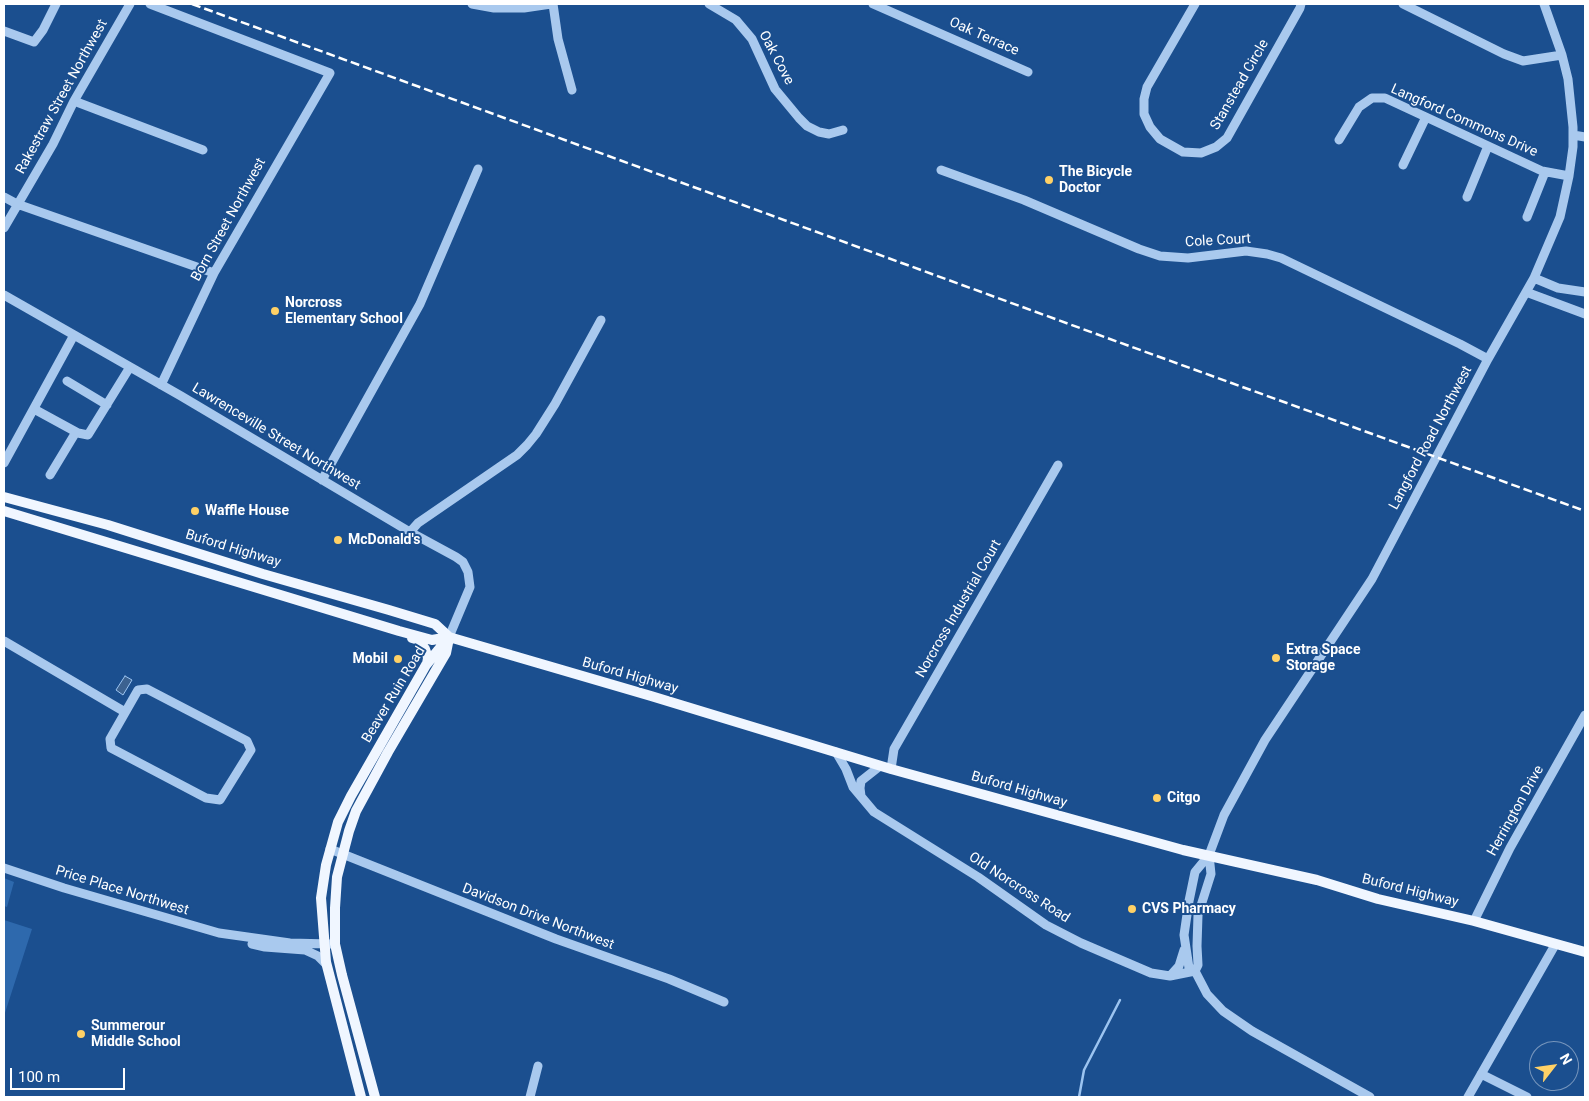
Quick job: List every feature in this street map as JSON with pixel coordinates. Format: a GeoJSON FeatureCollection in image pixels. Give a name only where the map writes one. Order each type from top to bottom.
{"type":"FeatureCollection","features":[{"type":"Feature","properties":{"kind":"main road","name":"Buford Highway"},"geometry":{"type":"LineString","coordinates":[[4,497],[108,525],[435,624],[449,637]]}},
{"type":"Feature","properties":{"kind":"main road","name":"Buford Highway"},"geometry":{"type":"LineString","coordinates":[[4,511],[399,631],[432,640],[449,637],[885,767],[1183,850],[1310,878],[1378,899],[1474,921],[1585,952]]}},
{"type":"Feature","properties":{"kind":"main road"},"geometry":{"type":"LineString","coordinates":[[238,582],[242,567]]}},
{"type":"Feature","properties":{"kind":"main road"},"geometry":{"type":"LineString","coordinates":[[399,631],[418,640],[425,649],[428,658],[426,665]]}},
{"type":"Feature","properties":{"kind":"main road","name":"Beaver Ruin Road"},"geometry":{"type":"LineString","coordinates":[[361,1097],[326,964],[323,945],[321,898],[326,865],[338,822],[351,796],[426,665],[449,637]]}},
{"type":"Feature","properties":{"kind":"main road","name":"Beaver Ruin Road"},"geometry":{"type":"LineString","coordinates":[[375,1097],[342,975],[336,944],[335,908],[337,876],[356,811],[446,653],[449,637]]}},
{"type":"Feature","properties":{"kind":"street"},"geometry":{"type":"LineString","coordinates":[[4,31],[34,42],[44,30],[56,4]]}},
{"type":"Feature","properties":{"kind":"street","name":"Rakestraw Street Northwest"},"geometry":{"type":"LineString","coordinates":[[16,204],[53,144],[74,102],[130,4]]}},
{"type":"Feature","properties":{"kind":"street","name":"Born Street Northwest"},"geometry":{"type":"LineString","coordinates":[[150,4],[330,72],[214,273],[161,385]]}},
{"type":"Feature","properties":{"kind":"street"},"geometry":{"type":"LineString","coordinates":[[472,4],[494,8],[524,8],[552,4],[558,39],[572,90]]}},
{"type":"Feature","properties":{"kind":"street","name":"Oak Cove"},"geometry":{"type":"LineString","coordinates":[[709,4],[736,20],[752,39],[775,89],[807,126],[819,132],[829,134],[843,130]]}},
{"type":"Feature","properties":{"kind":"street","name":"Oak Terrace"},"geometry":{"type":"LineString","coordinates":[[874,4],[1028,72]]}},
{"type":"Feature","properties":{"kind":"street","name":"Stanstead Circle"},"geometry":{"type":"LineString","coordinates":[[1195,4],[1148,87],[1144,99],[1144,114],[1150,127],[1160,139],[1183,152],[1200,153],[1216,147],[1227,138],[1301,4]]}},
{"type":"Feature","properties":{"kind":"street"},"geometry":{"type":"LineString","coordinates":[[1403,4],[1420,8],[1504,54],[1523,61],[1562,55]]}},
{"type":"Feature","properties":{"kind":"street","name":"Langford Road Northwest"},"geometry":{"type":"LineString","coordinates":[[1209,855],[1211,874],[1198,915],[1198,965],[1195,971],[1189,968],[1184,934],[1195,872],[1209,855],[1224,815],[1259,750],[1372,579],[1488,359],[1534,278],[1560,217],[1569,176],[1573,135],[1571,98],[1562,55],[1544,4]]}},
{"type":"Feature","properties":{"kind":"street","name":"Langford Commons Drive"},"geometry":{"type":"LineString","coordinates":[[1339,140],[1359,106],[1372,98],[1385,98],[1545,172],[1569,176]]}},
{"type":"Feature","properties":{"kind":"street"},"geometry":{"type":"LineString","coordinates":[[74,102],[203,150]]}},
{"type":"Feature","properties":{"kind":"street"},"geometry":{"type":"LineString","coordinates":[[1403,165],[1426,117]]}},
{"type":"Feature","properties":{"kind":"street"},"geometry":{"type":"LineString","coordinates":[[1573,135],[1585,137]]}},
{"type":"Feature","properties":{"kind":"street"},"geometry":{"type":"LineString","coordinates":[[1466,197],[1488,146]]}},
{"type":"Feature","properties":{"kind":"street"},"geometry":{"type":"LineString","coordinates":[[322,480],[420,304],[478,169]]}},
{"type":"Feature","properties":{"kind":"street","name":"Cole Court"},"geometry":{"type":"LineString","coordinates":[[941,170],[1050,210],[1139,249],[1160,256],[1188,258],[1246,251],[1281,258],[1488,359]]}},
{"type":"Feature","properties":{"kind":"street"},"geometry":{"type":"LineString","coordinates":[[1527,217],[1545,172]]}},
{"type":"Feature","properties":{"kind":"street"},"geometry":{"type":"LineString","coordinates":[[4,197],[16,204],[214,273]]}},
{"type":"Feature","properties":{"kind":"street"},"geometry":{"type":"LineString","coordinates":[[4,228],[16,204]]}},
{"type":"Feature","properties":{"kind":"street"},"geometry":{"type":"LineString","coordinates":[[1534,278],[1558,288],[1585,292]]}},
{"type":"Feature","properties":{"kind":"street"},"geometry":{"type":"LineString","coordinates":[[1526,292],[1585,314]]}},
{"type":"Feature","properties":{"kind":"street","name":"Lawrenceville Street Northwest"},"geometry":{"type":"LineString","coordinates":[[4,295],[410,532],[456,556],[463,562],[468,572],[470,587],[449,637]]}},
{"type":"Feature","properties":{"kind":"street"},"geometry":{"type":"LineString","coordinates":[[410,532],[418,523],[516,456],[527,445],[555,404],[601,320]]}},
{"type":"Feature","properties":{"kind":"street"},"geometry":{"type":"LineString","coordinates":[[4,462],[74,335]]}},
{"type":"Feature","properties":{"kind":"street"},"geometry":{"type":"LineString","coordinates":[[34,409],[83,436],[88,435],[130,368]]}},
{"type":"Feature","properties":{"kind":"street"},"geometry":{"type":"LineString","coordinates":[[67,381],[107,405]]}},
{"type":"Feature","properties":{"kind":"street"},"geometry":{"type":"LineString","coordinates":[[50,475],[76,432]]}},
{"type":"Feature","properties":{"kind":"street","name":"Norcross Industrial Court"},"geometry":{"type":"LineString","coordinates":[[885,767],[1058,465]]}},
{"type":"Feature","properties":{"kind":"street"},"geometry":{"type":"LineString","coordinates":[[4,641],[125,712]]}},
{"type":"Feature","properties":{"kind":"street"},"geometry":{"type":"LineString","coordinates":[[147,689],[247,741],[251,750],[220,800],[206,798],[111,748],[110,739],[125,712],[138,690],[147,689]]}},
{"type":"Feature","properties":{"kind":"street","name":"Herrington Drive"},"geometry":{"type":"LineString","coordinates":[[1474,921],[1510,848],[1585,715]]}},
{"type":"Feature","properties":{"kind":"street","name":"Old Norcross Road"},"geometry":{"type":"LineString","coordinates":[[836,752],[846,769],[853,787],[874,812],[978,876],[1046,925],[1081,943],[1151,973],[1170,976],[1195,971]]}},
{"type":"Feature","properties":{"kind":"street"},"geometry":{"type":"LineString","coordinates":[[861,796],[861,781],[885,767]]}},
{"type":"Feature","properties":{"kind":"street","name":"Davidson Drive Northwest"},"geometry":{"type":"LineString","coordinates":[[330,849],[556,940],[669,980],[724,1002]]}},
{"type":"Feature","properties":{"kind":"street","name":"Price Place Northwest"},"geometry":{"type":"LineString","coordinates":[[4,868],[130,908],[219,933],[290,943],[336,944]]}},
{"type":"Feature","properties":{"kind":"street","name":"Price Place Northwest"},"geometry":{"type":"LineString","coordinates":[[234,936],[265,947],[305,950],[318,956],[326,964]]}},
{"type":"Feature","properties":{"kind":"street"},"geometry":{"type":"LineString","coordinates":[[1170,976],[1179,966],[1184,954],[1185,942]]}},
{"type":"Feature","properties":{"kind":"street"},"geometry":{"type":"LineString","coordinates":[[1468,1097],[1555,944]]}},
{"type":"Feature","properties":{"kind":"street"},"geometry":{"type":"LineString","coordinates":[[1195,971],[1207,994],[1223,1011],[1252,1030],[1370,1097]]}},
{"type":"Feature","properties":{"kind":"street"},"geometry":{"type":"LineString","coordinates":[[530,1097],[538,1066]]}},
{"type":"Feature","properties":{"kind":"street"},"geometry":{"type":"LineString","coordinates":[[1481,1074],[1527,1097]]}},
{"type":"Feature","properties":{"kind":"shaded area"},"geometry":{"type":"Polygon","coordinates":[[[125,676],[132,680],[123,695],[116,690],[125,676]]]}},
{"type":"Feature","properties":{"kind":"shaded area"},"geometry":{"type":"Polygon","coordinates":[[[4,878],[14,882],[7,907],[4,906],[4,878]]]}},
{"type":"Feature","properties":{"kind":"shaded area"},"geometry":{"type":"Polygon","coordinates":[[[4,920],[32,929],[4,1016],[4,920]]]}},
{"type":"Feature","properties":{"kind":"waterway"},"geometry":{"type":"LineString","coordinates":[[1079,1097],[1084,1070],[1120,1000]]}},
{"type":"Feature","properties":{"kind":"railway"},"geometry":{"type":"LineString","coordinates":[[192,4],[1585,511]]}},
{"type":"Feature","properties":{"kind":"place","name":"The Bicycle Doctor"},"geometry":{"type":"Point","coordinates":[1049,180]}},
{"type":"Feature","properties":{"kind":"place","name":"Norcross Elementary School"},"geometry":{"type":"Point","coordinates":[275,311]}},
{"type":"Feature","properties":{"kind":"place","name":"Waffle House"},"geometry":{"type":"Point","coordinates":[195,511]}},
{"type":"Feature","properties":{"kind":"place","name":"McDonald's"},"geometry":{"type":"Point","coordinates":[338,540]}},
{"type":"Feature","properties":{"kind":"place","name":"Extra Space Storage"},"geometry":{"type":"Point","coordinates":[1276,658]}},
{"type":"Feature","properties":{"kind":"place","name":"Mobil"},"geometry":{"type":"Point","coordinates":[398,659]}},
{"type":"Feature","properties":{"kind":"place","name":"Citgo"},"geometry":{"type":"Point","coordinates":[1157,798]}},
{"type":"Feature","properties":{"kind":"place","name":"CVS Pharmacy"},"geometry":{"type":"Point","coordinates":[1132,909]}},
{"type":"Feature","properties":{"kind":"place","name":"Summerour Middle School"},"geometry":{"type":"Point","coordinates":[81,1034]}}]}
